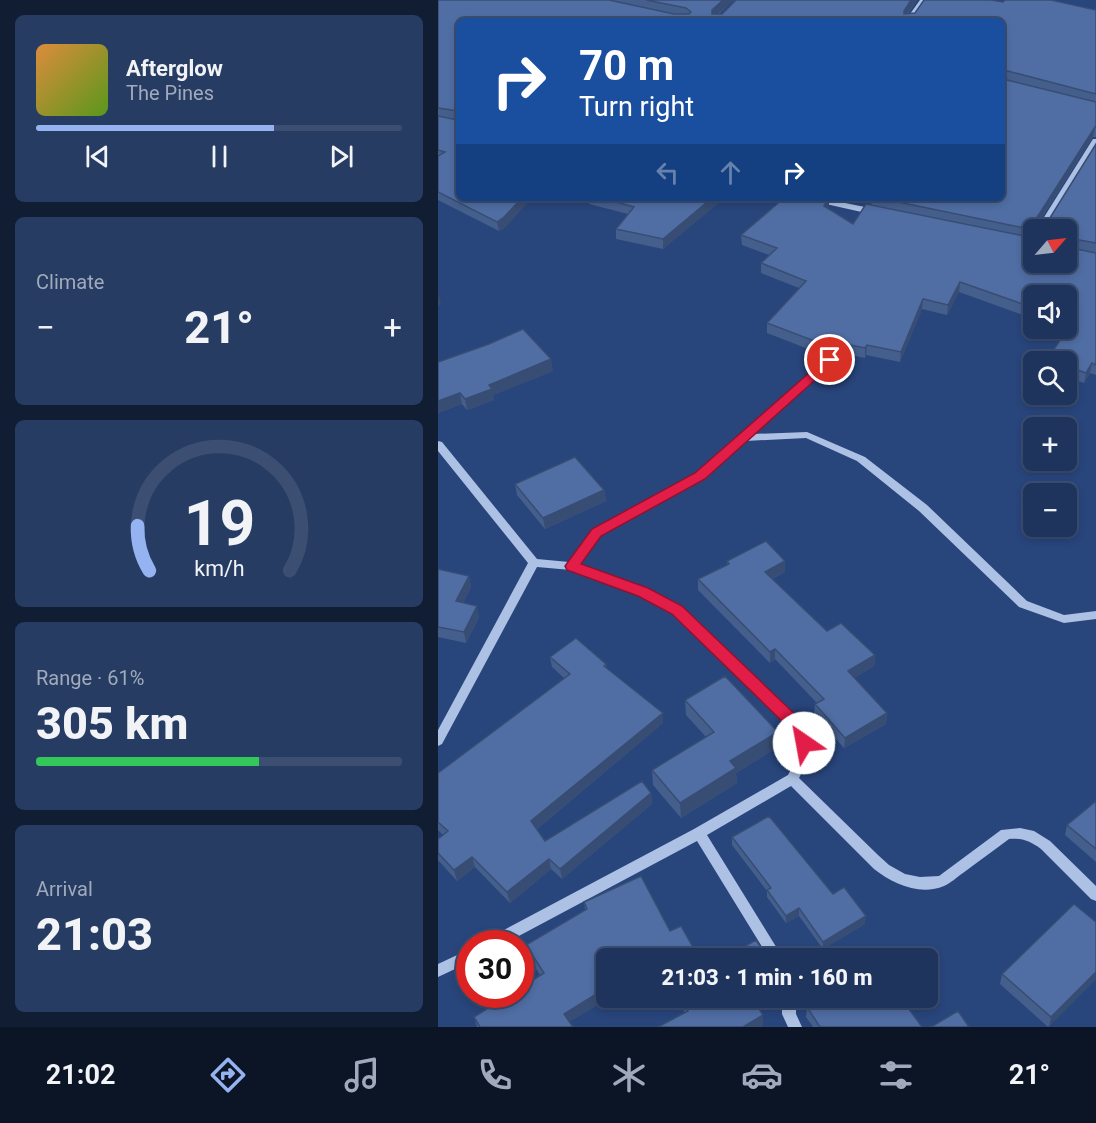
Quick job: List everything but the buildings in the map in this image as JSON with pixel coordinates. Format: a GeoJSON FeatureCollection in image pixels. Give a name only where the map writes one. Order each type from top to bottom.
{"type":"FeatureCollection","features":[{"type":"Feature","properties":{"kind":"street"},"geometry":{"type":"LineString","coordinates":[[910,18],[924,0]]}},
{"type":"Feature","properties":{"kind":"street"},"geometry":{"type":"LineString","coordinates":[[1047,219],[1096,141]]}},
{"type":"Feature","properties":{"kind":"street"},"geometry":{"type":"LineString","coordinates":[[822,201],[890,215]]}},
{"type":"Feature","properties":{"kind":"street"},"geometry":{"type":"LineString","coordinates":[[572,566],[596,532],[700,476],[830,360]]}},
{"type":"Feature","properties":{"kind":"street"},"geometry":{"type":"LineString","coordinates":[[744,438],[807,435],[861,459],[923,508],[1023,604],[1064,619],[1096,615]]}},
{"type":"Feature","properties":{"kind":"street"},"geometry":{"type":"LineString","coordinates":[[438,444],[534,563],[572,566],[643,592],[677,610],[796,725],[802,735],[806,752],[792,779],[699,833],[516,930]]}},
{"type":"Feature","properties":{"kind":"street"},"geometry":{"type":"LineString","coordinates":[[438,741],[534,563]]}},
{"type":"Feature","properties":{"kind":"street"},"geometry":{"type":"LineString","coordinates":[[792,779],[868,854],[897,877],[916,883],[932,884],[942,881],[1006,834],[1018,832],[1031,835],[1042,842],[1096,896]]}},
{"type":"Feature","properties":{"kind":"street"},"geometry":{"type":"LineString","coordinates":[[699,833],[770,948]]}},
{"type":"Feature","properties":{"kind":"street"},"geometry":{"type":"LineString","coordinates":[[438,971],[456,962]]}},
{"type":"Feature","properties":{"kind":"street"},"geometry":{"type":"LineString","coordinates":[[789,1008],[789,1014],[795,1027]]}},
{"type":"Feature","properties":{"kind":"route"},"geometry":{"type":"LineString","coordinates":[[804,743],[796,725],[677,610],[643,592],[572,566],[596,532],[700,476],[830,360]]}}]}
